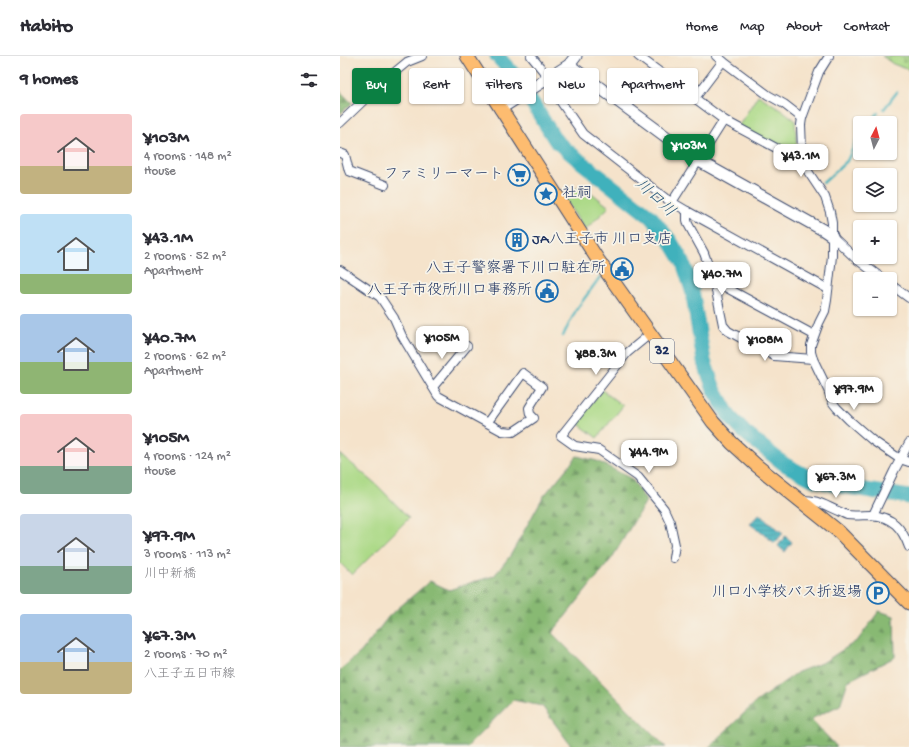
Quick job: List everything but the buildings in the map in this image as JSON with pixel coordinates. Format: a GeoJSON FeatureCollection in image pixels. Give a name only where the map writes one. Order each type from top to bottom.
{"type":"FeatureCollection","features":[{"type":"Feature","properties":{"kind":"main road","name":"32"},"geometry":{"type":"LineString","coordinates":[[467,56],[598,260],[722,433],[756,465],[838,531],[909,602]]}},
{"type":"Feature","properties":{"kind":"street"},"geometry":{"type":"LineString","coordinates":[[340,123],[384,81],[407,62],[422,56]]}},
{"type":"Feature","properties":{"kind":"street"},"geometry":{"type":"LineString","coordinates":[[531,56],[544,77]]}},
{"type":"Feature","properties":{"kind":"street"},"geometry":{"type":"LineString","coordinates":[[638,56],[654,68]]}},
{"type":"Feature","properties":{"kind":"street"},"geometry":{"type":"LineString","coordinates":[[829,56],[819,72],[802,118],[801,125],[804,163],[825,197],[832,223],[827,300],[825,311],[814,335],[811,345],[811,352],[833,403],[837,408],[872,440],[900,459],[909,462]]}},
{"type":"Feature","properties":{"kind":"street"},"geometry":{"type":"LineString","coordinates":[[698,93],[719,59],[802,118]]}},
{"type":"Feature","properties":{"kind":"street"},"geometry":{"type":"LineString","coordinates":[[562,68],[573,60],[699,161],[823,230],[874,272]]}},
{"type":"Feature","properties":{"kind":"street"},"geometry":{"type":"LineString","coordinates":[[500,109],[544,81]]}},
{"type":"Feature","properties":{"kind":"street"},"geometry":{"type":"LineString","coordinates":[[698,100],[724,120],[804,163]]}},
{"type":"Feature","properties":{"kind":"street"},"geometry":{"type":"LineString","coordinates":[[562,104],[583,134],[665,198],[828,289]]}},
{"type":"Feature","properties":{"kind":"street"},"geometry":{"type":"LineString","coordinates":[[672,202],[724,120]]}},
{"type":"Feature","properties":{"kind":"street"},"geometry":{"type":"LineString","coordinates":[[340,153],[345,155],[349,171],[386,185]]}},
{"type":"Feature","properties":{"kind":"street"},"geometry":{"type":"LineString","coordinates":[[687,211],[688,224],[704,253],[714,281],[722,322],[725,329],[774,356],[813,359]]}},
{"type":"Feature","properties":{"kind":"street"},"geometry":{"type":"LineString","coordinates":[[340,270],[380,297],[394,318],[402,336],[438,396],[487,423],[502,431],[513,432],[534,418],[530,414],[529,408],[542,387],[523,374],[487,423]]}},
{"type":"Feature","properties":{"kind":"street"},"geometry":{"type":"LineString","coordinates":[[714,281],[814,335]]}},
{"type":"Feature","properties":{"kind":"street"},"geometry":{"type":"LineString","coordinates":[[897,289],[909,298]]}},
{"type":"Feature","properties":{"kind":"street"},"geometry":{"type":"LineString","coordinates":[[650,334],[627,353],[561,436],[575,446],[599,450],[638,477],[664,509],[670,522],[675,545],[673,558]]}},
{"type":"Feature","properties":{"kind":"street"},"geometry":{"type":"LineString","coordinates":[[432,387],[467,346]]}},
{"type":"Feature","properties":{"kind":"street"},"geometry":{"type":"LineString","coordinates":[[873,516],[909,443]]}},
{"type":"Feature","properties":{"kind":"street"},"geometry":{"type":"LineString","coordinates":[[799,500],[812,500],[846,515],[885,518],[895,523],[900,528],[909,546]]}},
{"type":"Feature","properties":{"kind":"green space"},"geometry":{"type":"Polygon","coordinates":[[[882,56],[909,56],[909,70],[893,64],[882,56]]]}},
{"type":"Feature","properties":{"kind":"green space"},"geometry":{"type":"Polygon","coordinates":[[[340,91],[352,103],[340,114],[340,91]]]}},
{"type":"Feature","properties":{"kind":"green space"},"geometry":{"type":"Polygon","coordinates":[[[758,95],[795,120],[797,151],[800,161],[738,127],[758,95]]]}},
{"type":"Feature","properties":{"kind":"green space"},"geometry":{"type":"Polygon","coordinates":[[[582,185],[609,207],[585,230],[564,198],[582,185]]]}},
{"type":"Feature","properties":{"kind":"green space"},"geometry":{"type":"Polygon","coordinates":[[[602,390],[623,406],[597,438],[576,422],[602,390]]]}},
{"type":"Feature","properties":{"kind":"green space"},"geometry":{"type":"Polygon","coordinates":[[[340,454],[377,485],[409,518],[352,575],[340,563],[340,454]]]}},
{"type":"Feature","properties":{"kind":"green space"},"geometry":{"type":"Polygon","coordinates":[[[577,456],[597,461],[632,479],[646,501],[612,558],[552,633],[666,747],[572,747],[542,706],[513,700],[467,747],[340,747],[340,670],[361,652],[389,616],[430,581],[449,590],[494,576],[510,556],[543,497],[577,456]]]}},
{"type":"Feature","properties":{"kind":"green space"},"geometry":{"type":"Polygon","coordinates":[[[879,611],[894,616],[895,657],[848,681],[840,705],[811,719],[837,747],[709,747],[756,702],[798,672],[824,662],[858,640],[879,611]]]}},
{"type":"Feature","properties":{"kind":"water"},"geometry":{"type":"Polygon","coordinates":[[[759,514],[783,533],[775,543],[750,524],[759,514]]]}},
{"type":"Feature","properties":{"kind":"water"},"geometry":{"type":"Polygon","coordinates":[[[785,536],[792,542],[785,552],[778,546],[785,536]]]}},
{"type":"Feature","properties":{"kind":"waterway","name":"川口川"},"geometry":{"type":"LineString","coordinates":[[497,56],[517,78],[556,141],[651,217],[671,242],[683,262],[692,290],[704,361],[714,389],[729,416],[744,432],[784,464],[812,479],[835,485],[909,497]]}},
{"type":"Feature","properties":{"kind":"waterway","name":"川口川"},"geometry":{"type":"LineString","coordinates":[[501,61],[505,56]]}},
{"type":"Feature","properties":{"kind":"waterway"},"geometry":{"type":"LineString","coordinates":[[884,109],[897,92]]}},
{"type":"Feature","properties":{"kind":"waterway"},"geometry":{"type":"LineString","coordinates":[[875,116],[878,113]]}},
{"type":"Feature","properties":{"kind":"waterway"},"geometry":{"type":"LineString","coordinates":[[823,183],[847,161],[853,148]]}},
{"type":"Feature","properties":{"kind":"waterway"},"geometry":{"type":"LineString","coordinates":[[610,267],[626,259],[632,265]]}},
{"type":"Feature","properties":{"kind":"waterway"},"geometry":{"type":"LineString","coordinates":[[563,336],[576,310],[600,277]]}},
{"type":"Feature","properties":{"kind":"place","name":"ファミリーマート"},"geometry":{"type":"Point","coordinates":[519,175]}},
{"type":"Feature","properties":{"kind":"place","name":"社祠"},"geometry":{"type":"Point","coordinates":[546,194]}},
{"type":"Feature","properties":{"kind":"place","name":"JA八王子市 川口支店"},"geometry":{"type":"Point","coordinates":[517,240]}},
{"type":"Feature","properties":{"kind":"place","name":"八王子警察署下川口駐在所"},"geometry":{"type":"Point","coordinates":[622,269]}},
{"type":"Feature","properties":{"kind":"place","name":"八王子市役所川口事務所"},"geometry":{"type":"Point","coordinates":[547,291]}},
{"type":"Feature","properties":{"kind":"place","name":"川口小学校バス折返場"},"geometry":{"type":"Point","coordinates":[878,593]}}]}
